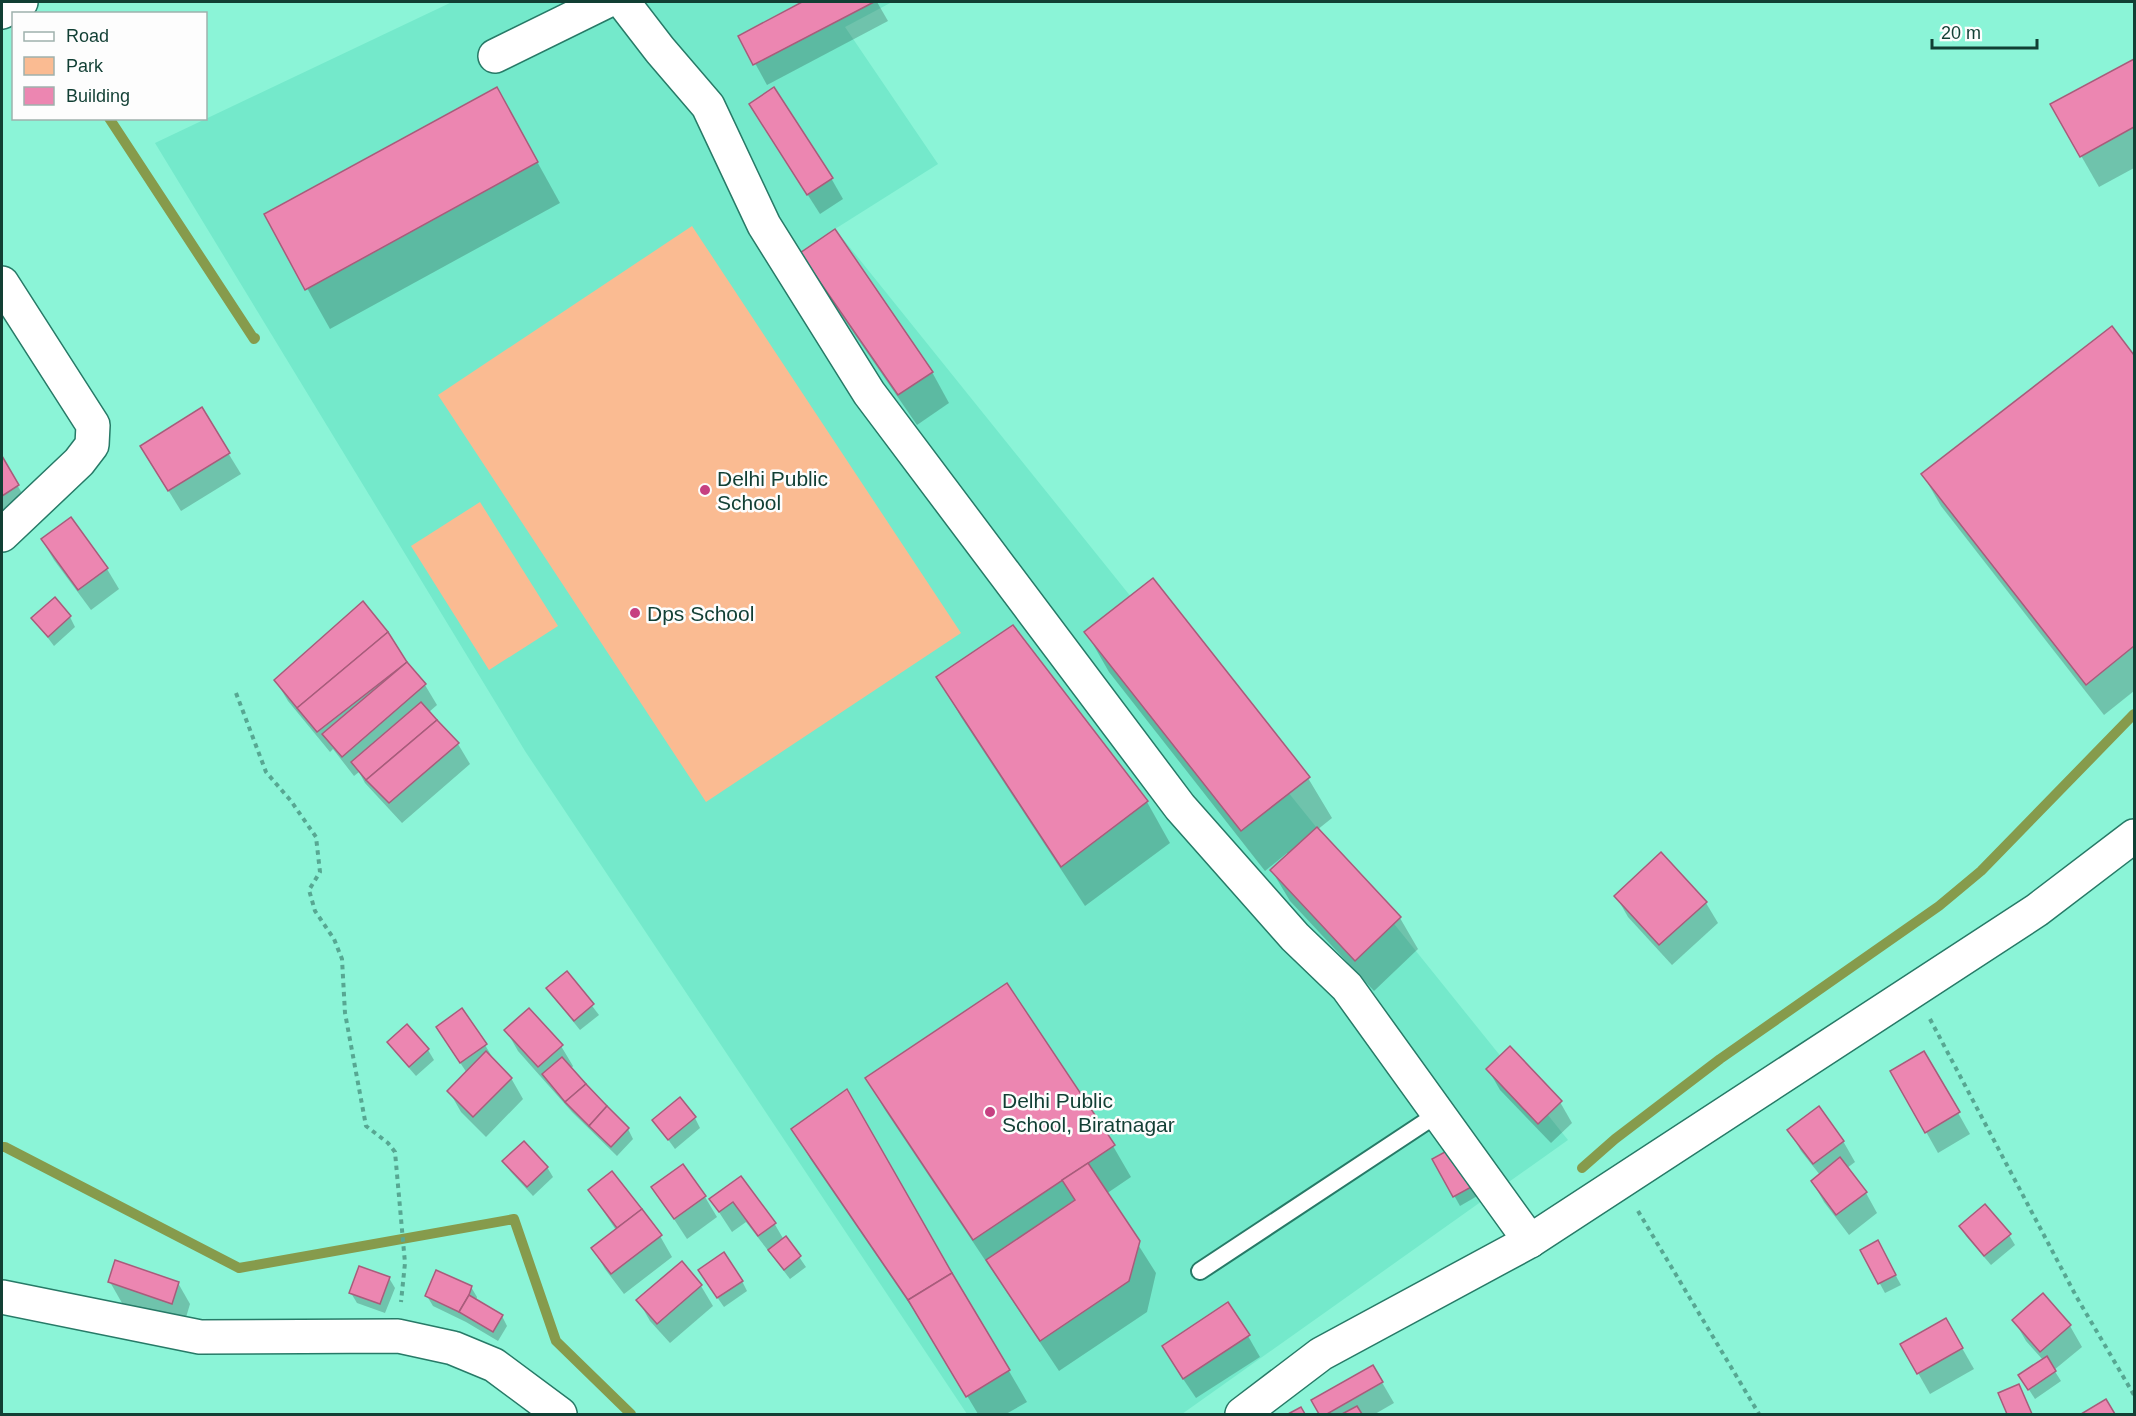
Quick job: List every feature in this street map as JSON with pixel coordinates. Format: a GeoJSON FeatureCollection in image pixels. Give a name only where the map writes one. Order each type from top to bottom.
{"type":"FeatureCollection","features":[{"type":"Feature","properties":{"kind":"street"},"geometry":{"type":"LineString","coordinates":[[2,12],[21,2]]}},
{"type":"Feature","properties":{"kind":"street"},"geometry":{"type":"LineString","coordinates":[[495,56],[605,2]]}},
{"type":"Feature","properties":{"kind":"street"},"geometry":{"type":"LineString","coordinates":[[623,2],[708,106],[764,225],[869,393],[1180,807],[1294,937],[1347,987],[1530,1241]]}},
{"type":"Feature","properties":{"kind":"street"},"geometry":{"type":"LineString","coordinates":[[2,283],[93,425],[92,445],[79,462],[2,535]]}},
{"type":"Feature","properties":{"kind":"street"},"geometry":{"type":"LineString","coordinates":[[1242,1414],[1321,1354],[1530,1241],[2037,910],[2134,836]]}},
{"type":"Feature","properties":{"kind":"street"},"geometry":{"type":"LineString","coordinates":[[2,1297],[200,1337],[398,1336],[453,1348],[494,1365],[560,1414]]}},
{"type":"Feature","properties":{"kind":"lane"},"geometry":{"type":"LineString","coordinates":[[1200,1271],[1439,1113]]}},
{"type":"Feature","properties":{"kind":"path"},"geometry":{"type":"LineString","coordinates":[[237,693],[266,772],[291,801],[316,837],[320,872],[309,890],[315,911],[334,939],[342,959],[345,1012],[366,1126],[388,1143],[395,1152],[405,1263]]}},
{"type":"Feature","properties":{"kind":"path"},"geometry":{"type":"LineString","coordinates":[[1914,990],[2076,1296],[2134,1395]]}},
{"type":"Feature","properties":{"kind":"path"},"geometry":{"type":"LineString","coordinates":[[1621,1182],[1759,1414]]}},
{"type":"Feature","properties":{"kind":"shaded area","name":"Delhi Public School"},"geometry":{"type":"Polygon","coordinates":[[[452,2],[892,2],[845,27],[938,164],[835,229],[1568,1140],[1182,1414],[967,1414],[525,751],[155,143],[452,2]]]}},
{"type":"Feature","properties":{"kind":"green space"},"geometry":{"type":"Polygon","coordinates":[[[692,226],[961,633],[706,802],[438,395],[692,226]]]}},
{"type":"Feature","properties":{"kind":"green space"},"geometry":{"type":"Polygon","coordinates":[[[480,502],[558,626],[489,670],[411,546],[480,502]]]}},
{"type":"Feature","properties":{"kind":"building"},"geometry":{"type":"Polygon","coordinates":[[[802,2],[874,2],[753,65],[738,36],[802,2]]]}},
{"type":"Feature","properties":{"kind":"building"},"geometry":{"type":"Polygon","coordinates":[[[2134,59],[2134,127],[2080,157],[2050,104],[2134,59]]]}},
{"type":"Feature","properties":{"kind":"building"},"geometry":{"type":"Polygon","coordinates":[[[497,87],[538,162],[305,290],[264,214],[497,87]]]}},
{"type":"Feature","properties":{"kind":"building"},"geometry":{"type":"Polygon","coordinates":[[[774,87],[833,178],[807,195],[749,104],[774,87]]]}},
{"type":"Feature","properties":{"kind":"building"},"geometry":{"type":"Polygon","coordinates":[[[835,229],[933,372],[898,395],[800,253],[835,229]]]}},
{"type":"Feature","properties":{"kind":"building"},"geometry":{"type":"Polygon","coordinates":[[[2112,326],[2134,355],[2134,646],[2086,685],[1921,474],[2112,326]]]}},
{"type":"Feature","properties":{"kind":"building"},"geometry":{"type":"Polygon","coordinates":[[[202,407],[230,453],[168,491],[140,446],[202,407]]]}},
{"type":"Feature","properties":{"kind":"building"},"geometry":{"type":"Polygon","coordinates":[[[2,456],[19,485],[2,496],[2,456]]]}},
{"type":"Feature","properties":{"kind":"building"},"geometry":{"type":"Polygon","coordinates":[[[71,517],[108,568],[78,590],[41,539],[71,517]]]}},
{"type":"Feature","properties":{"kind":"building"},"geometry":{"type":"Polygon","coordinates":[[[1153,578],[1310,777],[1241,831],[1084,632],[1153,578]]]}},
{"type":"Feature","properties":{"kind":"building"},"geometry":{"type":"Polygon","coordinates":[[[55,597],[71,616],[48,637],[31,618],[55,597]]]}},
{"type":"Feature","properties":{"kind":"building"},"geometry":{"type":"Polygon","coordinates":[[[363,601],[388,632],[297,708],[274,680],[363,601]]]}},
{"type":"Feature","properties":{"kind":"building"},"geometry":{"type":"Polygon","coordinates":[[[1013,625],[1148,801],[1061,867],[936,677],[1013,625]]]}},
{"type":"Feature","properties":{"kind":"building"},"geometry":{"type":"Polygon","coordinates":[[[388,632],[407,662],[317,732],[297,708],[388,632]]]}},
{"type":"Feature","properties":{"kind":"building"},"geometry":{"type":"Polygon","coordinates":[[[407,662],[426,684],[342,757],[322,734],[407,662]]]}},
{"type":"Feature","properties":{"kind":"building"},"geometry":{"type":"Polygon","coordinates":[[[421,702],[437,720],[366,780],[351,762],[421,702]]]}},
{"type":"Feature","properties":{"kind":"building"},"geometry":{"type":"Polygon","coordinates":[[[437,720],[459,743],[389,803],[366,780],[437,720]]]}},
{"type":"Feature","properties":{"kind":"building"},"geometry":{"type":"Polygon","coordinates":[[[1317,827],[1401,917],[1355,961],[1270,870],[1317,827]]]}},
{"type":"Feature","properties":{"kind":"building"},"geometry":{"type":"Polygon","coordinates":[[[1661,852],[1707,902],[1659,945],[1614,896],[1661,852]]]}},
{"type":"Feature","properties":{"kind":"building"},"geometry":{"type":"Polygon","coordinates":[[[567,971],[594,1004],[574,1021],[546,988],[567,971]]]}},
{"type":"Feature","properties":{"kind":"building","name":"Delhi Public School, Biratnagar"},"geometry":{"type":"Polygon","coordinates":[[[1007,983],[1115,1145],[973,1240],[865,1078],[1007,983]]]}},
{"type":"Feature","properties":{"kind":"building"},"geometry":{"type":"Polygon","coordinates":[[[462,1008],[487,1044],[460,1063],[436,1027],[462,1008]]]}},
{"type":"Feature","properties":{"kind":"building"},"geometry":{"type":"Polygon","coordinates":[[[529,1008],[563,1045],[538,1067],[504,1030],[529,1008]]]}},
{"type":"Feature","properties":{"kind":"building"},"geometry":{"type":"Polygon","coordinates":[[[407,1024],[429,1049],[409,1067],[387,1042],[407,1024]]]}},
{"type":"Feature","properties":{"kind":"building"},"geometry":{"type":"Polygon","coordinates":[[[1510,1046],[1562,1101],[1538,1124],[1486,1069],[1510,1046]]]}},
{"type":"Feature","properties":{"kind":"building"},"geometry":{"type":"Polygon","coordinates":[[[486,1051],[512,1078],[473,1117],[447,1091],[486,1051]]]}},
{"type":"Feature","properties":{"kind":"building"},"geometry":{"type":"Polygon","coordinates":[[[1924,1051],[1960,1112],[1925,1133],[1890,1071],[1924,1051]]]}},
{"type":"Feature","properties":{"kind":"building"},"geometry":{"type":"Polygon","coordinates":[[[562,1057],[586,1084],[565,1102],[542,1074],[562,1057]]]}},
{"type":"Feature","properties":{"kind":"building"},"geometry":{"type":"Polygon","coordinates":[[[586,1084],[607,1106],[589,1126],[565,1102],[586,1084]]]}},
{"type":"Feature","properties":{"kind":"building"},"geometry":{"type":"Polygon","coordinates":[[[847,1089],[952,1273],[908,1300],[791,1129],[847,1089]]]}},
{"type":"Feature","properties":{"kind":"building"},"geometry":{"type":"Polygon","coordinates":[[[680,1097],[696,1117],[668,1140],[652,1120],[680,1097]]]}},
{"type":"Feature","properties":{"kind":"building"},"geometry":{"type":"Polygon","coordinates":[[[607,1106],[629,1128],[611,1147],[589,1126],[607,1106]]]}},
{"type":"Feature","properties":{"kind":"building"},"geometry":{"type":"Polygon","coordinates":[[[1819,1106],[1844,1141],[1813,1164],[1787,1130],[1819,1106]]]}},
{"type":"Feature","properties":{"kind":"building"},"geometry":{"type":"Polygon","coordinates":[[[524,1141],[548,1167],[527,1187],[502,1161],[524,1141]]]}},
{"type":"Feature","properties":{"kind":"building"},"geometry":{"type":"Polygon","coordinates":[[[1454,1147],[1475,1185],[1453,1197],[1432,1159],[1454,1147]]]}},
{"type":"Feature","properties":{"kind":"building"},"geometry":{"type":"Polygon","coordinates":[[[1840,1157],[1867,1192],[1836,1215],[1811,1181],[1840,1157]]]}},
{"type":"Feature","properties":{"kind":"building","name":"Delhi Public School, Biratnagar"},"geometry":{"type":"Polygon","coordinates":[[[1088,1163],[1140,1241],[1129,1281],[1040,1341],[986,1260],[1075,1200],[1062,1180],[1088,1163]]]}},
{"type":"Feature","properties":{"kind":"building"},"geometry":{"type":"Polygon","coordinates":[[[683,1164],[706,1196],[674,1219],[651,1187],[683,1164]]]}},
{"type":"Feature","properties":{"kind":"building"},"geometry":{"type":"Polygon","coordinates":[[[612,1171],[642,1209],[617,1228],[588,1190],[612,1171]]]}},
{"type":"Feature","properties":{"kind":"building"},"geometry":{"type":"Polygon","coordinates":[[[741,1176],[776,1223],[758,1236],[733,1202],[719,1212],[709,1199],[741,1176]]]}},
{"type":"Feature","properties":{"kind":"building"},"geometry":{"type":"Polygon","coordinates":[[[1985,1204],[2011,1234],[1984,1256],[1959,1226],[1985,1204]]]}},
{"type":"Feature","properties":{"kind":"building"},"geometry":{"type":"Polygon","coordinates":[[[642,1209],[662,1235],[611,1274],[591,1248],[642,1209]]]}},
{"type":"Feature","properties":{"kind":"building"},"geometry":{"type":"Polygon","coordinates":[[[786,1236],[801,1256],[784,1270],[768,1250],[786,1236]]]}},
{"type":"Feature","properties":{"kind":"building"},"geometry":{"type":"Polygon","coordinates":[[[1878,1240],[1896,1275],[1878,1284],[1860,1250],[1878,1240]]]}},
{"type":"Feature","properties":{"kind":"building"},"geometry":{"type":"Polygon","coordinates":[[[724,1252],[743,1281],[717,1298],[698,1270],[724,1252]]]}},
{"type":"Feature","properties":{"kind":"building"},"geometry":{"type":"Polygon","coordinates":[[[115,1260],[179,1282],[172,1304],[108,1282],[115,1260]]]}},
{"type":"Feature","properties":{"kind":"building"},"geometry":{"type":"Polygon","coordinates":[[[682,1261],[702,1285],[657,1324],[636,1300],[682,1261]]]}},
{"type":"Feature","properties":{"kind":"building"},"geometry":{"type":"Polygon","coordinates":[[[359,1266],[390,1277],[380,1304],[349,1293],[359,1266]]]}},
{"type":"Feature","properties":{"kind":"building"},"geometry":{"type":"Polygon","coordinates":[[[436,1270],[472,1286],[459,1312],[425,1296],[436,1270]]]}},
{"type":"Feature","properties":{"kind":"building"},"geometry":{"type":"Polygon","coordinates":[[[952,1273],[1010,1370],[966,1397],[908,1300],[952,1273]]]}},
{"type":"Feature","properties":{"kind":"building"},"geometry":{"type":"Polygon","coordinates":[[[2043,1293],[2071,1325],[2040,1352],[2012,1320],[2043,1293]]]}},
{"type":"Feature","properties":{"kind":"building"},"geometry":{"type":"Polygon","coordinates":[[[469,1295],[503,1315],[493,1332],[459,1312],[469,1295]]]}},
{"type":"Feature","properties":{"kind":"building"},"geometry":{"type":"Polygon","coordinates":[[[1228,1302],[1250,1335],[1183,1379],[1162,1346],[1228,1302]]]}},
{"type":"Feature","properties":{"kind":"building"},"geometry":{"type":"Polygon","coordinates":[[[1946,1318],[1963,1348],[1917,1374],[1900,1344],[1946,1318]]]}},
{"type":"Feature","properties":{"kind":"building"},"geometry":{"type":"Polygon","coordinates":[[[2047,1356],[2056,1371],[2028,1390],[2018,1375],[2047,1356]]]}},
{"type":"Feature","properties":{"kind":"building"},"geometry":{"type":"Polygon","coordinates":[[[1373,1365],[1383,1382],[1327,1414],[1319,1414],[1311,1400],[1373,1365]]]}},
{"type":"Feature","properties":{"kind":"building"},"geometry":{"type":"Polygon","coordinates":[[[2019,1384],[2032,1414],[2007,1414],[1998,1393],[2019,1384]]]}},
{"type":"Feature","properties":{"kind":"building"},"geometry":{"type":"Polygon","coordinates":[[[2106,1399],[2115,1414],[2081,1414],[2106,1399]]]}},
{"type":"Feature","properties":{"kind":"building"},"geometry":{"type":"Polygon","coordinates":[[[1357,1406],[1362,1414],[1342,1414],[1357,1406]]]}},
{"type":"Feature","properties":{"kind":"building"},"geometry":{"type":"Polygon","coordinates":[[[1301,1407],[1305,1414],[1288,1414],[1301,1407]]]}},
{"type":"Feature","properties":{"kind":"waterway"},"geometry":{"type":"LineString","coordinates":[[110,120],[255,338]]}},
{"type":"Feature","properties":{"kind":"waterway"},"geometry":{"type":"LineString","coordinates":[[1582,1168],[1615,1139],[1720,1059],[1939,906],[1981,871],[2134,714]]}},
{"type":"Feature","properties":{"kind":"waterway"},"geometry":{"type":"LineString","coordinates":[[2,1147],[239,1268],[514,1219],[556,1341],[631,1414]]}},
{"type":"Feature","properties":{"kind":"place","name":"Delhi Public School"},"geometry":{"type":"Point","coordinates":[705,490]}},
{"type":"Feature","properties":{"kind":"place","name":"Dps School"},"geometry":{"type":"Point","coordinates":[635,613]}},
{"type":"Feature","properties":{"kind":"place","name":"Delhi Public School, Biratnagar"},"geometry":{"type":"Point","coordinates":[990,1112]}}]}
